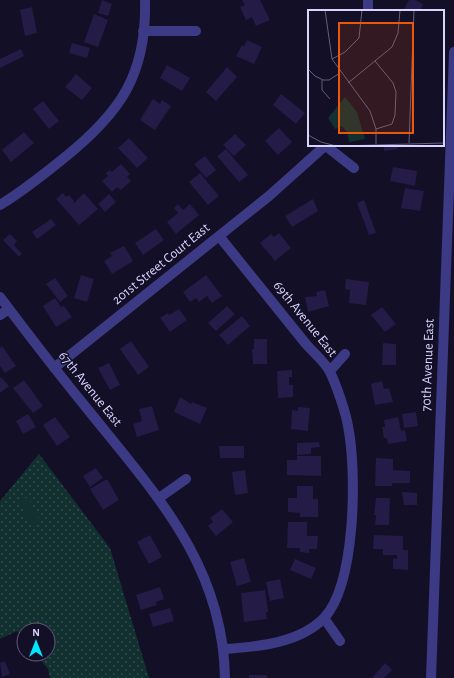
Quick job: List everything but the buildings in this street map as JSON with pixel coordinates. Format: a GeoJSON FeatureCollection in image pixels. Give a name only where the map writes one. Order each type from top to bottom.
{"type":"FeatureCollection","features":[{"type":"Feature","properties":{"kind":"street"},"geometry":{"type":"LineString","coordinates":[[0,206],[39,179],[81,145],[105,121],[125,95],[138,63],[143,31],[145,0]]}},
{"type":"Feature","properties":{"kind":"street"},"geometry":{"type":"LineString","coordinates":[[143,31],[196,31]]}},
{"type":"Feature","properties":{"kind":"street","name":"70th Avenue East"},"geometry":{"type":"LineString","coordinates":[[430,678],[454,52]]}},
{"type":"Feature","properties":{"kind":"street"},"geometry":{"type":"LineString","coordinates":[[326,146],[354,168]]}},
{"type":"Feature","properties":{"kind":"street","name":"201st Street Court East"},"geometry":{"type":"LineString","coordinates":[[54,368],[219,236],[326,146]]}},
{"type":"Feature","properties":{"kind":"street","name":"69th Avenue East"},"geometry":{"type":"LineString","coordinates":[[219,236],[310,350],[330,371],[348,426],[353,484],[346,563],[342,582],[332,606],[324,618]]}},
{"type":"Feature","properties":{"kind":"street","name":"67th Avenue East"},"geometry":{"type":"LineString","coordinates":[[0,297],[54,368],[159,498],[188,542],[199,562],[217,615],[225,649],[226,678]]}},
{"type":"Feature","properties":{"kind":"street"},"geometry":{"type":"LineString","coordinates":[[0,315],[9,309]]}},
{"type":"Feature","properties":{"kind":"street"},"geometry":{"type":"LineString","coordinates":[[330,371],[345,354]]}},
{"type":"Feature","properties":{"kind":"street"},"geometry":{"type":"LineString","coordinates":[[159,498],[186,479]]}},
{"type":"Feature","properties":{"kind":"street"},"geometry":{"type":"LineString","coordinates":[[225,649],[267,644],[286,639],[304,632],[324,618],[340,641]]}},
{"type":"Feature","properties":{"kind":"green space"},"geometry":{"type":"Polygon","coordinates":[[[39,454],[110,548],[149,678],[50,678],[48,669],[42,662],[56,662],[56,622],[16,622],[16,631],[0,639],[0,501],[39,454]]]}},
{"type":"Feature","properties":{"kind":"green space"},"geometry":{"type":"Polygon","coordinates":[[[28,497],[40,521],[31,526],[19,502],[28,497]]]}}]}
